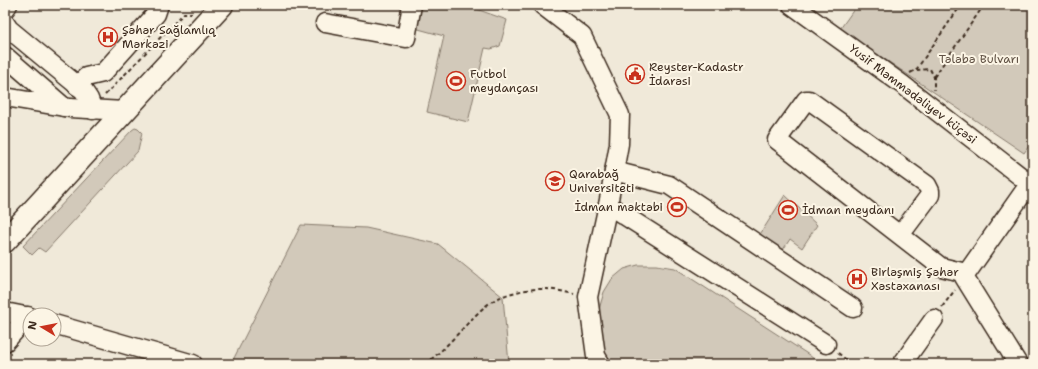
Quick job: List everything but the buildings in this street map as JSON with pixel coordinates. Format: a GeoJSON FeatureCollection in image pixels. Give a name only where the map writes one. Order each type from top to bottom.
{"type":"FeatureCollection","features":[{"type":"Feature","properties":{"kind":"main road"},"geometry":{"type":"LineString","coordinates":[[7,236],[222,5]]}},
{"type":"Feature","properties":{"kind":"street"},"geometry":{"type":"LineString","coordinates":[[5,9],[8,5]]}},
{"type":"Feature","properties":{"kind":"street"},"geometry":{"type":"LineString","coordinates":[[77,86],[86,77],[103,73],[156,14],[159,5]]}},
{"type":"Feature","properties":{"kind":"street"},"geometry":{"type":"LineString","coordinates":[[325,23],[406,38],[412,5]]}},
{"type":"Feature","properties":{"kind":"street"},"geometry":{"type":"LineString","coordinates":[[542,5],[582,36],[620,116],[619,144],[608,205],[588,297],[596,356],[601,364]]}},
{"type":"Feature","properties":{"kind":"street","name":"Yusif Məmmədəliyev küçəsi"},"geometry":{"type":"LineString","coordinates":[[792,5],[891,76],[1032,184]]}},
{"type":"Feature","properties":{"kind":"street"},"geometry":{"type":"LineString","coordinates":[[5,23],[9,29],[83,90],[89,99],[93,110]]}},
{"type":"Feature","properties":{"kind":"street"},"geometry":{"type":"LineString","coordinates":[[5,56],[64,107]]}},
{"type":"Feature","properties":{"kind":"street"},"geometry":{"type":"LineString","coordinates":[[5,97],[64,107],[124,112]]}},
{"type":"Feature","properties":{"kind":"street"},"geometry":{"type":"LineString","coordinates":[[900,235],[930,196],[930,191],[927,185],[809,100],[806,100],[777,140],[941,267],[965,275],[1018,364]]}},
{"type":"Feature","properties":{"kind":"street"},"geometry":{"type":"LineString","coordinates":[[614,171],[669,185],[853,308]]}},
{"type":"Feature","properties":{"kind":"street"},"geometry":{"type":"LineString","coordinates":[[965,275],[1032,184]]}},
{"type":"Feature","properties":{"kind":"street"},"geometry":{"type":"LineString","coordinates":[[608,205],[826,344]]}},
{"type":"Feature","properties":{"kind":"street"},"geometry":{"type":"LineString","coordinates":[[5,312],[22,316]]}},
{"type":"Feature","properties":{"kind":"street"},"geometry":{"type":"LineString","coordinates":[[902,364],[934,319]]}},
{"type":"Feature","properties":{"kind":"street"},"geometry":{"type":"LineString","coordinates":[[5,342],[22,324]]}},
{"type":"Feature","properties":{"kind":"street"},"geometry":{"type":"LineString","coordinates":[[62,326],[193,364]]}},
{"type":"Feature","properties":{"kind":"path"},"geometry":{"type":"LineString","coordinates":[[932,94],[935,88],[934,76],[930,69],[916,70],[961,5]]}},
{"type":"Feature","properties":{"kind":"path"},"geometry":{"type":"LineString","coordinates":[[934,76],[984,5]]}},
{"type":"Feature","properties":{"kind":"path"},"geometry":{"type":"LineString","coordinates":[[934,319],[965,275]]}},
{"type":"Feature","properties":{"kind":"path"},"geometry":{"type":"LineString","coordinates":[[425,364],[450,342],[482,309],[495,300],[506,295],[516,292],[547,289],[588,297]]}},
{"type":"Feature","properties":{"kind":"green space","name":"Futbol meydançası"},"geometry":{"type":"Polygon","coordinates":[[[416,5],[465,5],[507,20],[500,46],[491,49],[485,48],[468,122],[427,112],[444,36],[411,27],[416,5]]]}},
{"type":"Feature","properties":{"kind":"green space","name":"Tələbə Bulvarı"},"geometry":{"type":"Polygon","coordinates":[[[857,5],[1033,5],[1033,140],[1024,153],[840,29],[857,5]]]}},
{"type":"Feature","properties":{"kind":"green space"},"geometry":{"type":"Polygon","coordinates":[[[135,128],[142,133],[138,151],[45,252],[39,248],[32,255],[23,246],[135,128]]]}},
{"type":"Feature","properties":{"kind":"green space","name":"İdman meydanı"},"geometry":{"type":"Polygon","coordinates":[[[785,195],[817,225],[802,248],[790,239],[781,253],[759,236],[785,195]]]}},
{"type":"Feature","properties":{"kind":"green space"},"geometry":{"type":"Polygon","coordinates":[[[301,225],[366,228],[438,244],[503,297],[509,364],[231,364],[301,225]]]}},
{"type":"Feature","properties":{"kind":"green space"},"geometry":{"type":"Polygon","coordinates":[[[638,265],[657,265],[675,268],[809,355],[820,364],[613,364],[602,353],[598,317],[600,306],[604,292],[612,279],[624,269],[638,265]]]}},
{"type":"Feature","properties":{"kind":"place","name":"Şəhər Sağlamlıq Mərkəzi"},"geometry":{"type":"Point","coordinates":[108,37]}},
{"type":"Feature","properties":{"kind":"place","name":"Reyster-Kadastr İdarəsi"},"geometry":{"type":"Point","coordinates":[635,74]}},
{"type":"Feature","properties":{"kind":"place","name":"Futbol meydançası"},"geometry":{"type":"Point","coordinates":[456,81]}},
{"type":"Feature","properties":{"kind":"place","name":"Qarabağ Universiteti"},"geometry":{"type":"Point","coordinates":[555,181]}},
{"type":"Feature","properties":{"kind":"place","name":"İdman məktəbi"},"geometry":{"type":"Point","coordinates":[677,207]}},
{"type":"Feature","properties":{"kind":"place","name":"İdman meydanı"},"geometry":{"type":"Point","coordinates":[788,210]}},
{"type":"Feature","properties":{"kind":"place","name":"Birləşmiş Şəhər Xəstəxanası"},"geometry":{"type":"Point","coordinates":[857,279]}}]}
